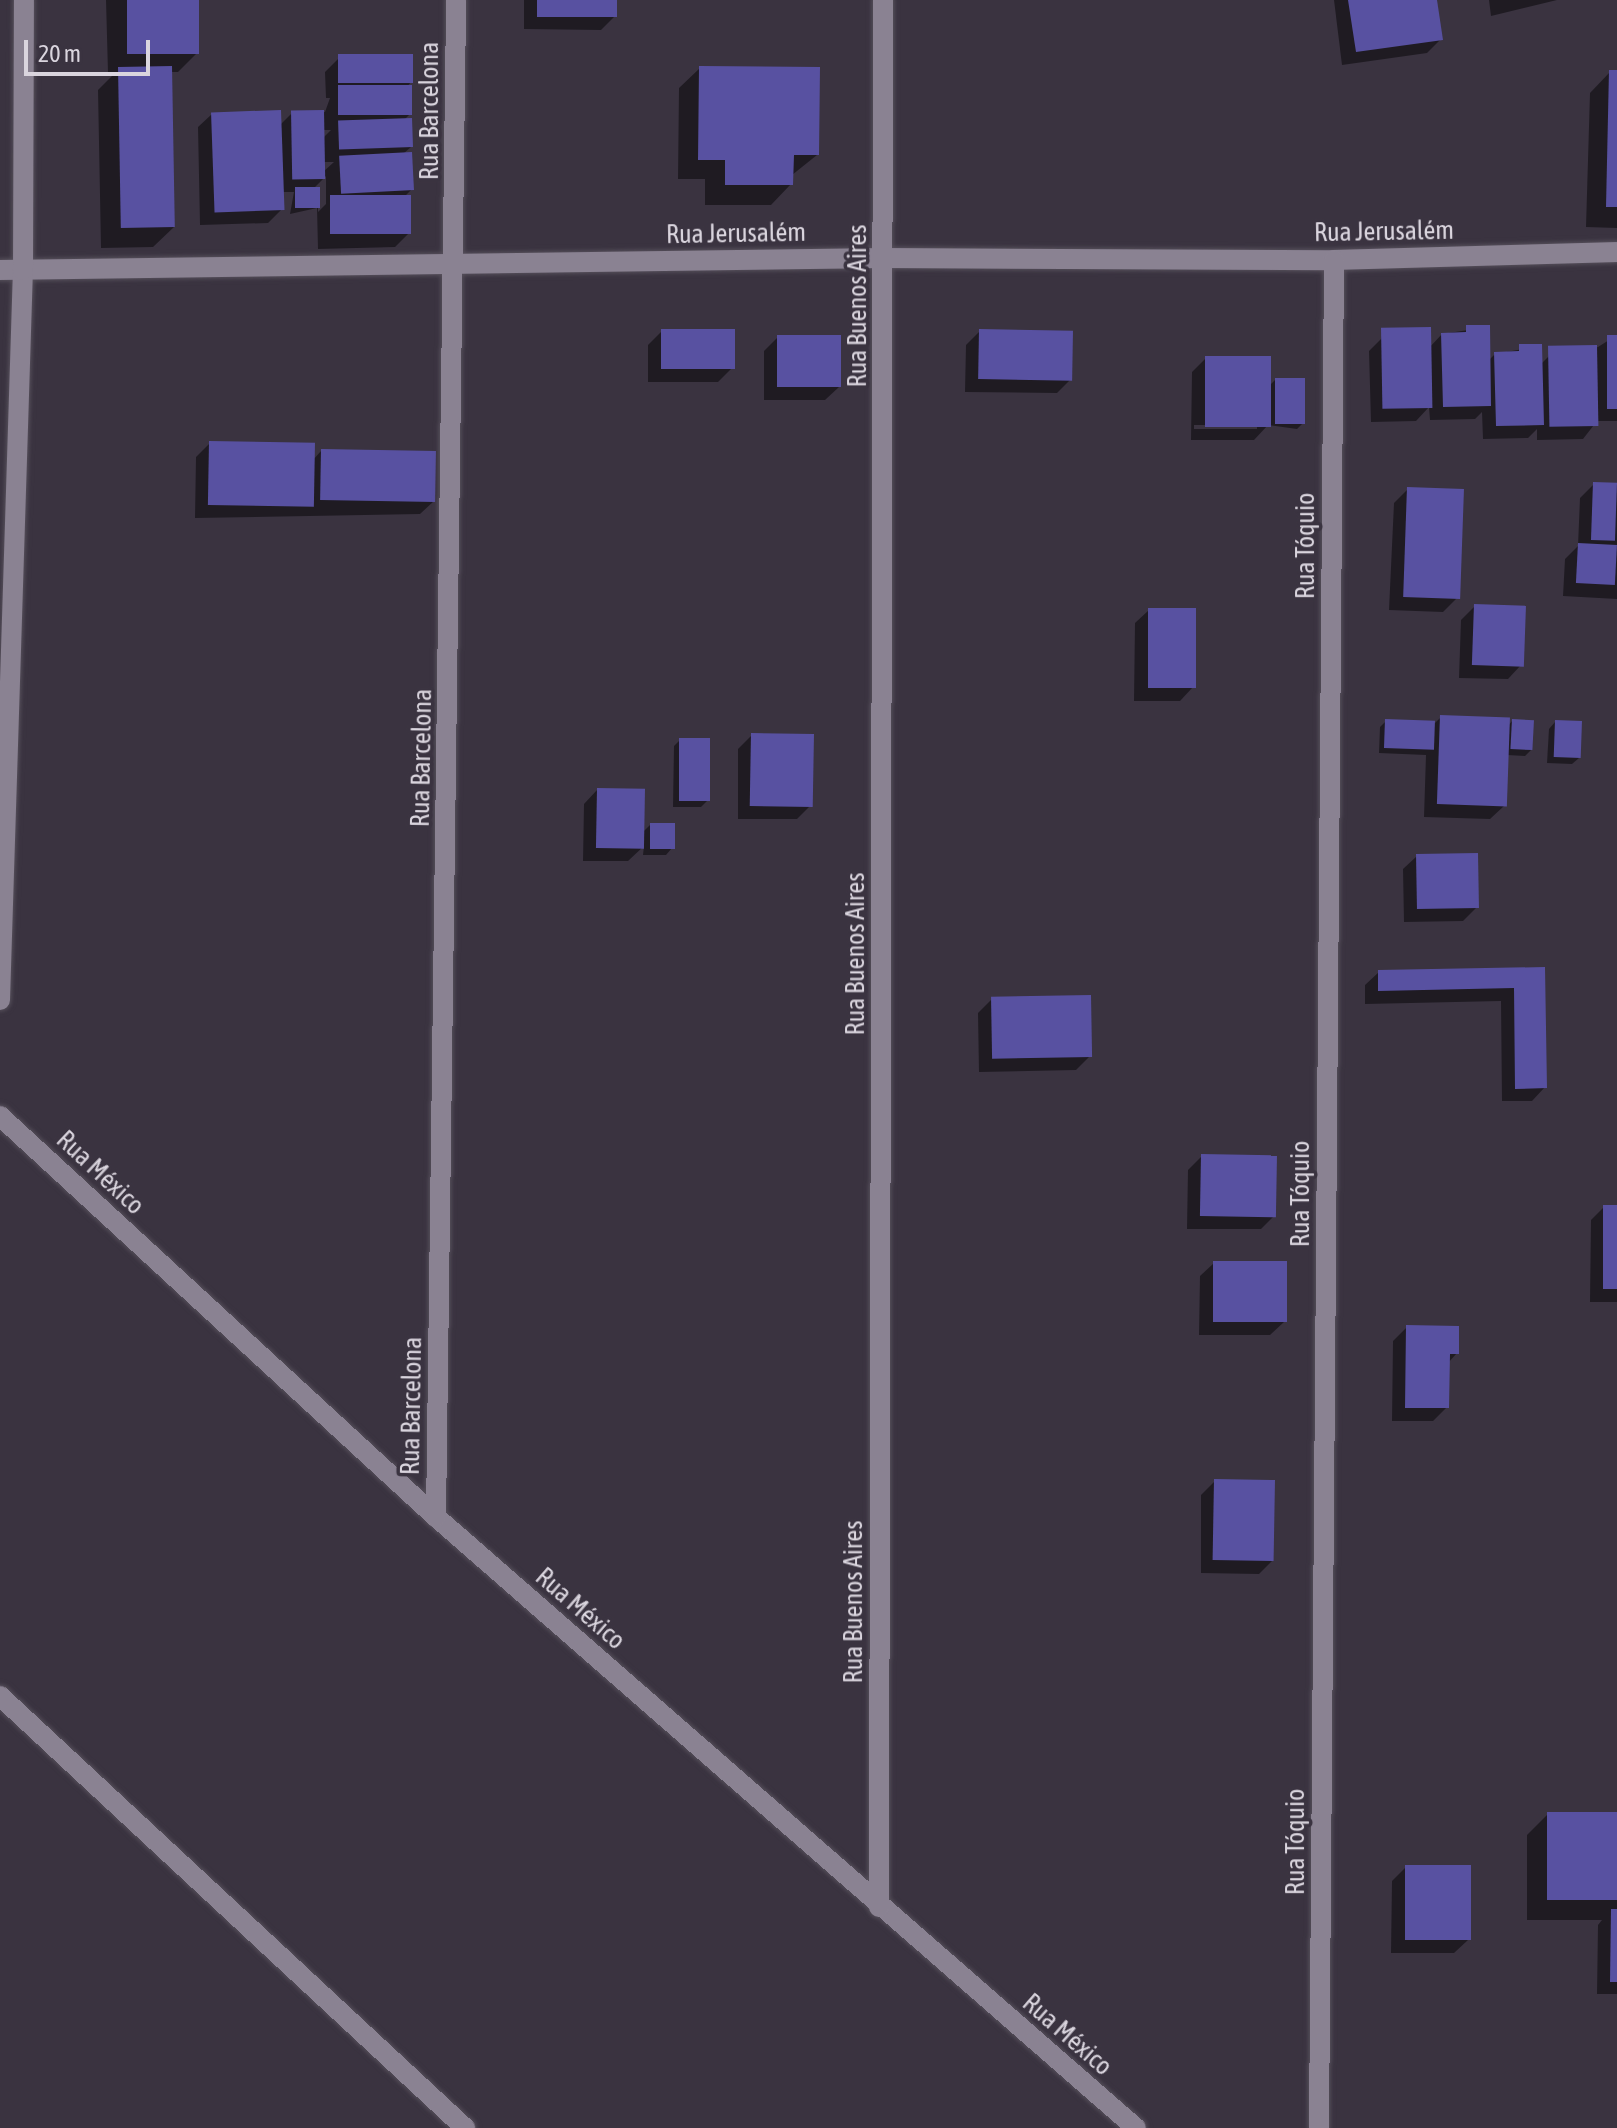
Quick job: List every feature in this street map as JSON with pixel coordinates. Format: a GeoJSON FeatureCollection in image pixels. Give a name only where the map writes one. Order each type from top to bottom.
{"type":"FeatureCollection","features":[{"type":"Feature","properties":{"kind":"street"},"geometry":{"type":"LineString","coordinates":[[0,1000],[23,270],[24,0]]}},
{"type":"Feature","properties":{"kind":"street","name":"Rua Barcelona"},"geometry":{"type":"LineString","coordinates":[[436,1517],[455,264],[456,0]]}},
{"type":"Feature","properties":{"kind":"street","name":"Rua Buenos Aires"},"geometry":{"type":"LineString","coordinates":[[879,1907],[883,0]]}},
{"type":"Feature","properties":{"kind":"street","name":"Rua Jerusalém"},"geometry":{"type":"LineString","coordinates":[[0,270],[884,258],[1334,260],[1617,252]]}},
{"type":"Feature","properties":{"kind":"street","name":"Rua Tóquio"},"geometry":{"type":"LineString","coordinates":[[1319,2128],[1334,260]]}},
{"type":"Feature","properties":{"kind":"street","name":"Rua México"},"geometry":{"type":"LineString","coordinates":[[0,1116],[436,1517],[879,1907],[1136,2128]]}},
{"type":"Feature","properties":{"kind":"street"},"geometry":{"type":"LineString","coordinates":[[0,1696],[465,2128]]}},
{"type":"Feature","properties":{"kind":"building"},"geometry":{"type":"Polygon","coordinates":[[[127,0],[199,0],[199,54],[127,54],[127,0]]]}},
{"type":"Feature","properties":{"kind":"building"},"geometry":{"type":"Polygon","coordinates":[[[537,0],[617,0],[617,17],[537,17],[537,0]]]}},
{"type":"Feature","properties":{"kind":"building"},"geometry":{"type":"Polygon","coordinates":[[[1348,0],[1437,0],[1443,40],[1356,52],[1348,0]]]}},
{"type":"Feature","properties":{"kind":"building"},"geometry":{"type":"Polygon","coordinates":[[[338,54],[413,54],[413,83],[338,83],[338,54]]]}},
{"type":"Feature","properties":{"kind":"building"},"geometry":{"type":"Polygon","coordinates":[[[172,66],[175,227],[121,228],[118,67],[172,66]]]}},
{"type":"Feature","properties":{"kind":"building"},"geometry":{"type":"Polygon","coordinates":[[[699,66],[820,67],[819,155],[794,155],[793,185],[725,185],[725,160],[698,160],[699,66]]]}},
{"type":"Feature","properties":{"kind":"building"},"geometry":{"type":"Polygon","coordinates":[[[1609,70],[1617,70],[1617,207],[1606,207],[1609,70]]]}},
{"type":"Feature","properties":{"kind":"building"},"geometry":{"type":"Polygon","coordinates":[[[338,85],[412,85],[412,115],[338,115],[338,85]]]}},
{"type":"Feature","properties":{"kind":"building"},"geometry":{"type":"Polygon","coordinates":[[[281,110],[284,210],[215,212],[211,112],[281,110]]]}},
{"type":"Feature","properties":{"kind":"building"},"geometry":{"type":"Polygon","coordinates":[[[324,110],[325,179],[292,180],[291,111],[324,110]]]}},
{"type":"Feature","properties":{"kind":"building"},"geometry":{"type":"Polygon","coordinates":[[[412,118],[413,147],[339,150],[338,121],[412,118]]]}},
{"type":"Feature","properties":{"kind":"building"},"geometry":{"type":"Polygon","coordinates":[[[412,152],[414,190],[341,194],[339,156],[412,152]]]}},
{"type":"Feature","properties":{"kind":"building"},"geometry":{"type":"Polygon","coordinates":[[[295,187],[320,187],[320,208],[295,208],[295,187]]]}},
{"type":"Feature","properties":{"kind":"building"},"geometry":{"type":"Polygon","coordinates":[[[330,195],[411,195],[411,234],[330,234],[330,195]]]}},
{"type":"Feature","properties":{"kind":"building"},"geometry":{"type":"Polygon","coordinates":[[[1466,325],[1490,325],[1491,406],[1443,407],[1441,333],[1466,332],[1466,325]]]}},
{"type":"Feature","properties":{"kind":"building"},"geometry":{"type":"Polygon","coordinates":[[[1431,327],[1432,408],[1382,409],[1381,328],[1431,327]]]}},
{"type":"Feature","properties":{"kind":"building"},"geometry":{"type":"Polygon","coordinates":[[[661,329],[735,329],[735,369],[661,369],[661,329]]]}},
{"type":"Feature","properties":{"kind":"building"},"geometry":{"type":"Polygon","coordinates":[[[979,329],[1073,331],[1072,381],[978,379],[979,329]]]}},
{"type":"Feature","properties":{"kind":"building"},"geometry":{"type":"Polygon","coordinates":[[[777,335],[841,335],[841,387],[777,387],[777,335]]]}},
{"type":"Feature","properties":{"kind":"building"},"geometry":{"type":"Polygon","coordinates":[[[1607,335],[1617,335],[1617,409],[1607,409],[1607,335]]]}},
{"type":"Feature","properties":{"kind":"building"},"geometry":{"type":"Polygon","coordinates":[[[1519,344],[1542,344],[1544,425],[1496,426],[1494,352],[1519,351],[1519,344]]]}},
{"type":"Feature","properties":{"kind":"building"},"geometry":{"type":"Polygon","coordinates":[[[1597,345],[1598,426],[1549,427],[1548,346],[1597,345]]]}},
{"type":"Feature","properties":{"kind":"building"},"geometry":{"type":"Polygon","coordinates":[[[1205,356],[1271,356],[1271,427],[1205,427],[1205,356]]]}},
{"type":"Feature","properties":{"kind":"building"},"geometry":{"type":"Polygon","coordinates":[[[1275,378],[1305,378],[1305,424],[1275,424],[1275,378]]]}},
{"type":"Feature","properties":{"kind":"building"},"geometry":{"type":"Polygon","coordinates":[[[209,441],[315,443],[314,507],[208,505],[209,441]]]}},
{"type":"Feature","properties":{"kind":"building"},"geometry":{"type":"Polygon","coordinates":[[[321,449],[436,451],[435,502],[320,500],[321,449]]]}},
{"type":"Feature","properties":{"kind":"building"},"geometry":{"type":"Polygon","coordinates":[[[1593,482],[1617,483],[1615,541],[1591,540],[1593,482]]]}},
{"type":"Feature","properties":{"kind":"building"},"geometry":{"type":"Polygon","coordinates":[[[1407,487],[1464,489],[1460,599],[1403,597],[1407,487]]]}},
{"type":"Feature","properties":{"kind":"building"},"geometry":{"type":"Polygon","coordinates":[[[1578,543],[1617,545],[1615,585],[1576,583],[1578,543]]]}},
{"type":"Feature","properties":{"kind":"building"},"geometry":{"type":"Polygon","coordinates":[[[1474,604],[1526,606],[1524,667],[1472,665],[1474,604]]]}},
{"type":"Feature","properties":{"kind":"building"},"geometry":{"type":"Polygon","coordinates":[[[1148,608],[1196,608],[1196,688],[1148,688],[1148,608]]]}},
{"type":"Feature","properties":{"kind":"building"},"geometry":{"type":"Polygon","coordinates":[[[1440,715],[1510,717],[1507,806],[1437,804],[1440,715]]]}},
{"type":"Feature","properties":{"kind":"building"},"geometry":{"type":"Polygon","coordinates":[[[1385,719],[1435,721],[1434,750],[1384,748],[1385,719]]]}},
{"type":"Feature","properties":{"kind":"building"},"geometry":{"type":"Polygon","coordinates":[[[1512,719],[1534,720],[1532,750],[1510,749],[1512,719]]]}},
{"type":"Feature","properties":{"kind":"building"},"geometry":{"type":"Polygon","coordinates":[[[1555,720],[1582,721],[1581,758],[1554,757],[1555,720]]]}},
{"type":"Feature","properties":{"kind":"building"},"geometry":{"type":"Polygon","coordinates":[[[751,733],[814,734],[813,807],[750,806],[751,733]]]}},
{"type":"Feature","properties":{"kind":"building"},"geometry":{"type":"Polygon","coordinates":[[[679,738],[710,738],[710,801],[679,801],[679,738]]]}},
{"type":"Feature","properties":{"kind":"building"},"geometry":{"type":"Polygon","coordinates":[[[597,788],[645,789],[644,849],[596,848],[597,788]]]}},
{"type":"Feature","properties":{"kind":"building"},"geometry":{"type":"Polygon","coordinates":[[[650,823],[675,823],[675,849],[650,849],[650,823]]]}},
{"type":"Feature","properties":{"kind":"building"},"geometry":{"type":"Polygon","coordinates":[[[1478,853],[1479,908],[1417,909],[1416,854],[1478,853]]]}},
{"type":"Feature","properties":{"kind":"building"},"geometry":{"type":"Polygon","coordinates":[[[1545,967],[1547,1088],[1515,1089],[1514,988],[1378,991],[1378,970],[1545,967]]]}},
{"type":"Feature","properties":{"kind":"building"},"geometry":{"type":"Polygon","coordinates":[[[1091,995],[1092,1057],[992,1059],[991,997],[1091,995]]]}},
{"type":"Feature","properties":{"kind":"building"},"geometry":{"type":"Polygon","coordinates":[[[1201,1154],[1277,1155],[1276,1217],[1200,1216],[1201,1154]]]}},
{"type":"Feature","properties":{"kind":"building"},"geometry":{"type":"Polygon","coordinates":[[[1603,1205],[1617,1205],[1617,1289],[1603,1289],[1603,1205]]]}},
{"type":"Feature","properties":{"kind":"building"},"geometry":{"type":"Polygon","coordinates":[[[1213,1261],[1287,1261],[1287,1322],[1213,1322],[1213,1261]]]}},
{"type":"Feature","properties":{"kind":"building"},"geometry":{"type":"Polygon","coordinates":[[[1406,1325],[1459,1326],[1459,1354],[1450,1354],[1449,1408],[1405,1408],[1406,1325]]]}},
{"type":"Feature","properties":{"kind":"building"},"geometry":{"type":"Polygon","coordinates":[[[1214,1479],[1275,1480],[1274,1561],[1213,1560],[1214,1479]]]}},
{"type":"Feature","properties":{"kind":"building"},"geometry":{"type":"Polygon","coordinates":[[[1547,1812],[1617,1812],[1617,1900],[1547,1900],[1547,1812]]]}},
{"type":"Feature","properties":{"kind":"building"},"geometry":{"type":"Polygon","coordinates":[[[1405,1865],[1471,1865],[1471,1940],[1405,1940],[1405,1865]]]}},
{"type":"Feature","properties":{"kind":"building"},"geometry":{"type":"Polygon","coordinates":[[[1611,1909],[1617,1909],[1617,1982],[1610,1982],[1611,1909]]]}}]}
